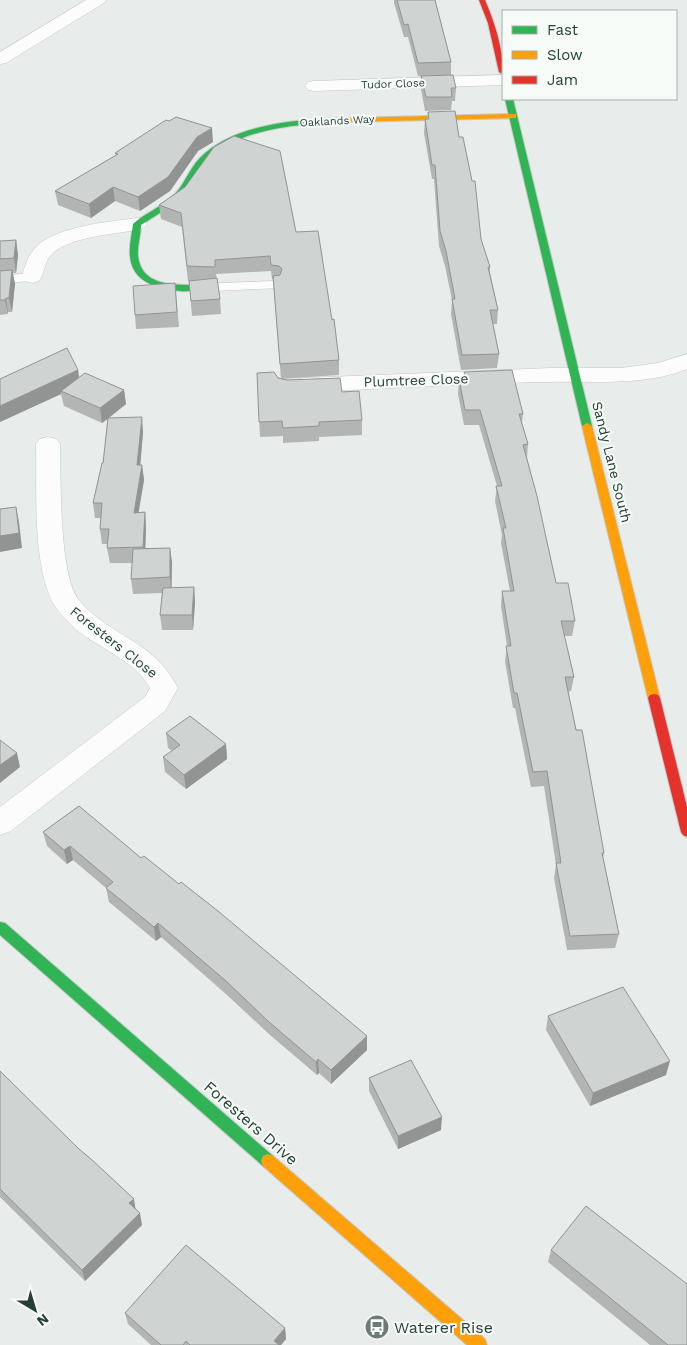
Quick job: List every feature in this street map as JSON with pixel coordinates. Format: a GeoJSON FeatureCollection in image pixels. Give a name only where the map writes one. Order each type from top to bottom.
{"type":"FeatureCollection","features":[{"type":"Feature","properties":{"kind":"street"},"geometry":{"type":"LineString","coordinates":[[0,59],[98,0]]}},
{"type":"Feature","properties":{"kind":"street"},"geometry":{"type":"LineString","coordinates":[[482,0],[491,23],[502,68]]}},
{"type":"Feature","properties":{"kind":"street","name":"Tudor Close"},"geometry":{"type":"LineString","coordinates":[[314,86],[502,80]]}},
{"type":"Feature","properties":{"kind":"street","name":"Sandy Lane South"},"geometry":{"type":"LineString","coordinates":[[509,100],[687,832]]}},
{"type":"Feature","properties":{"kind":"street","name":"Oaklands Way"},"geometry":{"type":"LineString","coordinates":[[32,277],[37,258],[43,251],[59,241],[87,232],[136,224],[174,199],[184,190],[199,164],[207,156],[220,147],[263,131],[307,121],[513,116]]}},
{"type":"Feature","properties":{"kind":"street"},"geometry":{"type":"LineString","coordinates":[[136,224],[138,235],[134,255],[135,266],[142,276],[160,286],[194,288]]}},
{"type":"Feature","properties":{"kind":"street","name":"Oaklands Way"},"geometry":{"type":"LineString","coordinates":[[30,235],[41,240],[59,241]]}},
{"type":"Feature","properties":{"kind":"street","name":"Plumtree Close"},"geometry":{"type":"LineString","coordinates":[[287,386],[551,375],[575,376],[661,370],[687,360]]}},
{"type":"Feature","properties":{"kind":"street","name":"Foresters Close"},"geometry":{"type":"LineString","coordinates":[[0,823],[154,704],[164,688],[157,673],[75,614],[61,594],[57,582],[52,534],[48,444]]}},
{"type":"Feature","properties":{"kind":"street","name":"Foresters Drive"},"geometry":{"type":"LineString","coordinates":[[0,927],[480,1345]]}},
{"type":"Feature","properties":{"kind":"lane"},"geometry":{"type":"LineString","coordinates":[[0,280],[32,277]]}},
{"type":"Feature","properties":{"kind":"lane"},"geometry":{"type":"LineString","coordinates":[[194,288],[274,286]]}},
{"type":"Feature","properties":{"kind":"building"},"geometry":{"type":"Polygon","coordinates":[[[397,0],[435,0],[451,62],[418,63],[408,24],[404,25],[397,0]]]}},
{"type":"Feature","properties":{"kind":"building"},"geometry":{"type":"Polygon","coordinates":[[[453,75],[456,88],[451,88],[452,97],[426,97],[421,76],[453,75]]]}},
{"type":"Feature","properties":{"kind":"building"},"geometry":{"type":"Polygon","coordinates":[[[455,111],[459,137],[463,137],[472,181],[475,181],[481,239],[490,267],[488,267],[498,310],[490,310],[499,354],[462,355],[452,299],[455,299],[446,251],[440,231],[435,165],[432,165],[425,119],[429,119],[428,112],[455,111]]]}},
{"type":"Feature","properties":{"kind":"building"},"geometry":{"type":"Polygon","coordinates":[[[176,117],[212,128],[197,137],[168,177],[138,197],[113,187],[89,204],[55,191],[118,154],[115,153],[166,120],[169,121],[176,117]]]}},
{"type":"Feature","properties":{"kind":"building"},"geometry":{"type":"Polygon","coordinates":[[[234,136],[280,151],[296,232],[318,231],[332,320],[334,319],[339,360],[280,364],[273,276],[280,275],[282,269],[279,266],[271,265],[270,256],[215,260],[215,267],[187,266],[181,213],[159,205],[185,187],[214,147],[234,136]]]}},
{"type":"Feature","properties":{"kind":"building"},"geometry":{"type":"Polygon","coordinates":[[[16,240],[14,258],[0,259],[0,241],[16,240]]]}},
{"type":"Feature","properties":{"kind":"building"},"geometry":{"type":"Polygon","coordinates":[[[12,270],[9,298],[0,300],[0,271],[12,270]]]}},
{"type":"Feature","properties":{"kind":"building"},"geometry":{"type":"Polygon","coordinates":[[[217,278],[220,299],[191,301],[189,281],[217,278]]]}},
{"type":"Feature","properties":{"kind":"building"},"geometry":{"type":"Polygon","coordinates":[[[175,283],[177,312],[135,315],[133,286],[175,283]]]}},
{"type":"Feature","properties":{"kind":"building"},"geometry":{"type":"Polygon","coordinates":[[[67,348],[78,370],[0,406],[0,379],[67,348]]]}},
{"type":"Feature","properties":{"kind":"building"},"geometry":{"type":"Polygon","coordinates":[[[512,370],[523,414],[519,414],[528,444],[523,445],[537,496],[556,583],[568,583],[575,621],[561,621],[574,677],[565,677],[576,730],[582,730],[604,853],[602,853],[619,934],[570,936],[556,863],[561,863],[547,771],[533,772],[517,693],[514,693],[506,646],[511,646],[502,591],[514,591],[503,528],[506,528],[496,486],[502,486],[480,410],[465,410],[459,379],[466,379],[464,372],[512,370]]]}},
{"type":"Feature","properties":{"kind":"building"},"geometry":{"type":"Polygon","coordinates":[[[274,372],[278,378],[287,380],[340,378],[342,392],[359,391],[362,420],[319,422],[319,426],[283,428],[282,421],[259,422],[257,373],[274,372]]]}},
{"type":"Feature","properties":{"kind":"building"},"geometry":{"type":"Polygon","coordinates":[[[85,373],[124,390],[100,408],[61,391],[85,373]]]}},
{"type":"Feature","properties":{"kind":"building"},"geometry":{"type":"Polygon","coordinates":[[[142,417],[137,465],[142,465],[134,513],[145,512],[143,547],[107,548],[109,529],[100,529],[102,503],[93,503],[103,463],[108,418],[142,417]]]}},
{"type":"Feature","properties":{"kind":"building"},"geometry":{"type":"Polygon","coordinates":[[[16,507],[19,533],[0,536],[0,509],[16,507]]]}},
{"type":"Feature","properties":{"kind":"building"},"geometry":{"type":"Polygon","coordinates":[[[170,548],[170,577],[131,579],[133,549],[170,548]]]}},
{"type":"Feature","properties":{"kind":"building"},"geometry":{"type":"Polygon","coordinates":[[[194,587],[192,615],[160,615],[163,588],[194,587]]]}},
{"type":"Feature","properties":{"kind":"building"},"geometry":{"type":"Polygon","coordinates":[[[190,716],[226,744],[184,775],[163,757],[180,745],[166,733],[190,716]]]}},
{"type":"Feature","properties":{"kind":"building"},"geometry":{"type":"Polygon","coordinates":[[[0,740],[17,753],[0,765],[0,740]]]}},
{"type":"Feature","properties":{"kind":"building"},"geometry":{"type":"Polygon","coordinates":[[[79,806],[141,858],[144,856],[179,884],[181,882],[218,911],[367,1036],[331,1070],[318,1059],[316,1062],[158,923],[154,927],[106,888],[113,882],[70,846],[64,850],[43,832],[79,806]]]}},
{"type":"Feature","properties":{"kind":"building"},"geometry":{"type":"Polygon","coordinates":[[[623,987],[670,1061],[593,1093],[548,1016],[623,987]]]}},
{"type":"Feature","properties":{"kind":"building"},"geometry":{"type":"Polygon","coordinates":[[[411,1060],[442,1117],[398,1136],[369,1078],[411,1060]]]}},
{"type":"Feature","properties":{"kind":"building"},"geometry":{"type":"Polygon","coordinates":[[[0,1071],[79,1149],[134,1199],[129,1203],[140,1213],[82,1270],[0,1189],[0,1071]]]}},
{"type":"Feature","properties":{"kind":"building"},"geometry":{"type":"Polygon","coordinates":[[[586,1206],[687,1284],[687,1345],[668,1345],[551,1250],[586,1206]]]}},
{"type":"Feature","properties":{"kind":"building"},"geometry":{"type":"Polygon","coordinates":[[[186,1245],[285,1328],[274,1341],[279,1345],[190,1345],[186,1341],[183,1345],[161,1345],[125,1313],[186,1245]]]}},
{"type":"Feature","properties":{"kind":"traffic: fast"},"geometry":{"type":"LineString","coordinates":[[509,100],[587,426]]}},
{"type":"Feature","properties":{"kind":"traffic: fast"},"geometry":{"type":"LineString","coordinates":[[194,288],[155,284],[140,274],[134,255],[137,224],[173,200],[186,186],[204,158],[218,147],[234,139],[271,127],[346,120]]}},
{"type":"Feature","properties":{"kind":"traffic: fast"},"geometry":{"type":"LineString","coordinates":[[0,927],[268,1161]]}},
{"type":"Feature","properties":{"kind":"traffic: slow"},"geometry":{"type":"LineString","coordinates":[[346,120],[513,116]]}},
{"type":"Feature","properties":{"kind":"traffic: slow"},"geometry":{"type":"LineString","coordinates":[[587,426],[654,698]]}},
{"type":"Feature","properties":{"kind":"traffic: slow"},"geometry":{"type":"LineString","coordinates":[[268,1161],[479,1345]]}},
{"type":"Feature","properties":{"kind":"traffic: jam"},"geometry":{"type":"LineString","coordinates":[[482,0],[491,23],[502,68]]}},
{"type":"Feature","properties":{"kind":"traffic: jam"},"geometry":{"type":"LineString","coordinates":[[654,698],[687,832]]}},
{"type":"Feature","properties":{"kind":"place","name":"Waterer Rise"},"geometry":{"type":"Point","coordinates":[377,1327]}}]}
